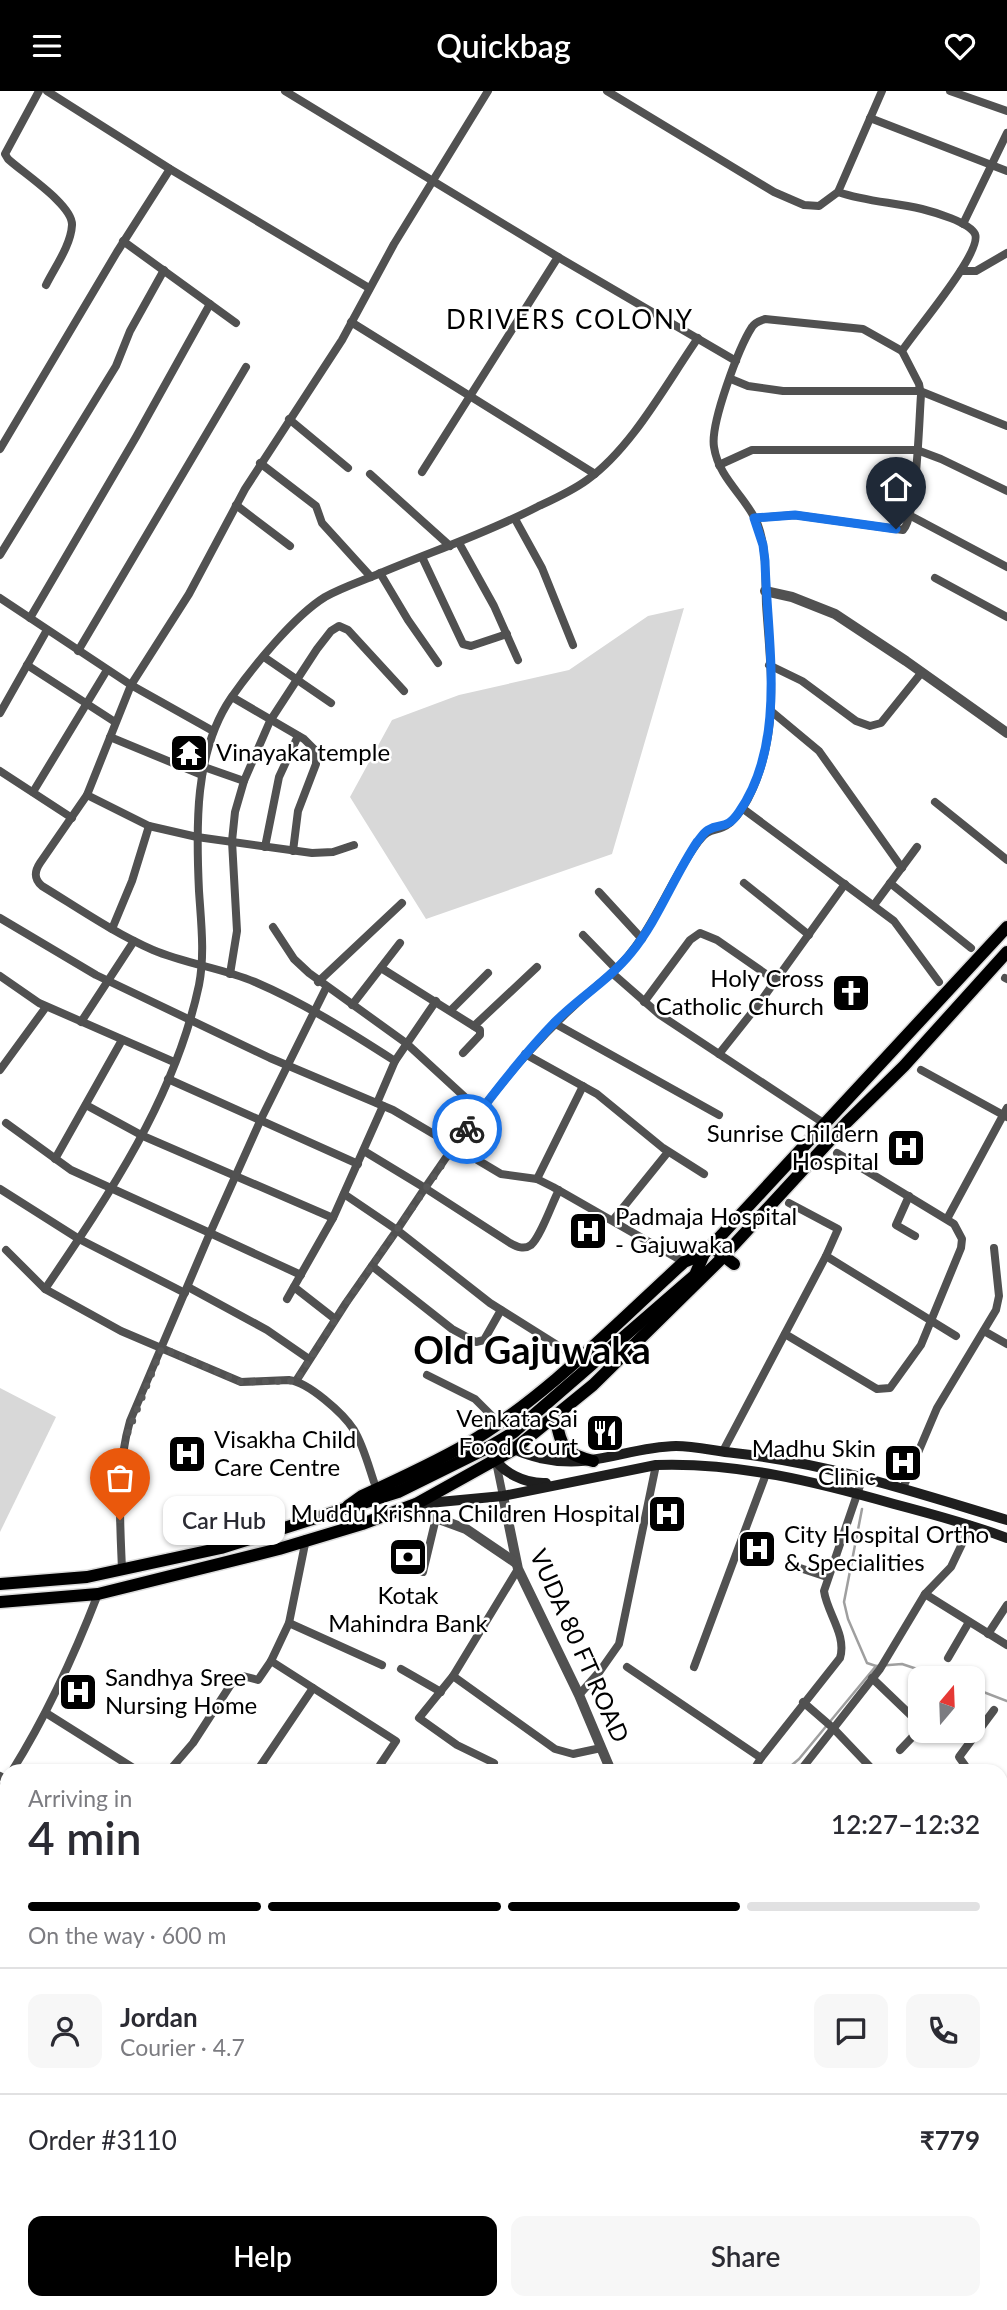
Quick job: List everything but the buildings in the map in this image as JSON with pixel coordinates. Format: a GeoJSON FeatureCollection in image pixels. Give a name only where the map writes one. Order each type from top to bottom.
{"type":"FeatureCollection","features":[{"type":"Feature","properties":{"kind":"main road"},"geometry":{"type":"LineString","coordinates":[[0,1584],[58,1581],[221,1548],[398,1492],[503,1440],[532,1418],[695,1275],[708,1250],[1007,927]]}},
{"type":"Feature","properties":{"kind":"main road"},"geometry":{"type":"LineString","coordinates":[[0,1602],[98,1594],[268,1552],[362,1524],[411,1506],[496,1461],[593,1385],[728,1260],[847,1122],[904,1066],[1007,952]]}},
{"type":"Feature","properties":{"kind":"main road"},"geometry":{"type":"LineString","coordinates":[[708,1250],[728,1260]]}},
{"type":"Feature","properties":{"kind":"main road"},"geometry":{"type":"LineString","coordinates":[[345,1508],[362,1496],[467,1444],[501,1420],[569,1368],[684,1262],[708,1250]]}},
{"type":"Feature","properties":{"kind":"main road"},"geometry":{"type":"LineString","coordinates":[[555,1417],[564,1448],[571,1454],[593,1461]]}},
{"type":"Feature","properties":{"kind":"main road"},"geometry":{"type":"LineString","coordinates":[[503,1440],[513,1450],[558,1461],[593,1461],[678,1446],[783,1458],[863,1477],[1007,1520]]}},
{"type":"Feature","properties":{"kind":"main road"},"geometry":{"type":"LineString","coordinates":[[489,1447],[496,1461],[513,1475],[528,1482],[566,1484]]}},
{"type":"Feature","properties":{"kind":"main road"},"geometry":{"type":"LineString","coordinates":[[411,1506],[503,1496],[656,1465],[678,1465],[796,1478],[971,1525],[1007,1538]]}},
{"type":"Feature","properties":{"kind":"main road"},"geometry":{"type":"LineString","coordinates":[[433,1475],[439,1490]]}},
{"type":"Feature","properties":{"kind":"street"},"geometry":{"type":"LineString","coordinates":[[38,91],[3,151],[8,159],[70,212],[70,233],[46,285]]}},
{"type":"Feature","properties":{"kind":"street"},"geometry":{"type":"LineString","coordinates":[[47,91],[170,169],[369,288]]}},
{"type":"Feature","properties":{"kind":"street"},"geometry":{"type":"LineString","coordinates":[[285,91],[558,257],[736,361]]}},
{"type":"Feature","properties":{"kind":"street"},"geometry":{"type":"LineString","coordinates":[[395,1061],[274,991],[134,941],[42,886],[36,877],[40,863],[88,795],[131,685],[189,594],[260,463],[325,367],[369,288],[488,91]]}},
{"type":"Feature","properties":{"kind":"street"},"geometry":{"type":"LineString","coordinates":[[607,91],[790,200],[819,206],[838,192],[882,91]]}},
{"type":"Feature","properties":{"kind":"street"},"geometry":{"type":"LineString","coordinates":[[950,91],[1007,111]]}},
{"type":"Feature","properties":{"kind":"street"},"geometry":{"type":"LineString","coordinates":[[870,118],[1007,171]]}},
{"type":"Feature","properties":{"kind":"street"},"geometry":{"type":"LineString","coordinates":[[963,224],[1007,133]]}},
{"type":"Feature","properties":{"kind":"street"},"geometry":{"type":"LineString","coordinates":[[0,449],[123,241],[170,169]]}},
{"type":"Feature","properties":{"kind":"street"},"geometry":{"type":"LineString","coordinates":[[838,192],[872,202],[922,209],[963,224],[974,233],[974,248],[961,271],[902,351]]}},
{"type":"Feature","properties":{"kind":"street"},"geometry":{"type":"LineString","coordinates":[[123,241],[236,323]]}},
{"type":"Feature","properties":{"kind":"street"},"geometry":{"type":"LineString","coordinates":[[961,271],[976,271],[1007,253]]}},
{"type":"Feature","properties":{"kind":"street"},"geometry":{"type":"LineString","coordinates":[[422,472],[558,257]]}},
{"type":"Feature","properties":{"kind":"street"},"geometry":{"type":"LineString","coordinates":[[0,555],[106,384],[130,331],[164,270]]}},
{"type":"Feature","properties":{"kind":"street"},"geometry":{"type":"LineString","coordinates":[[30,618],[210,304]]}},
{"type":"Feature","properties":{"kind":"street"},"geometry":{"type":"LineString","coordinates":[[296,1381],[335,1319],[480,1111],[525,1054],[554,1023],[614,971],[642,939],[697,842],[707,831],[727,825],[742,808],[766,750],[771,711],[763,545],[754,518],[728,484],[719,465],[713,439],[719,411],[736,361],[752,326],[765,319],[863,329],[902,351],[920,391],[914,493],[907,525],[903,530],[795,515],[754,518]]}},
{"type":"Feature","properties":{"kind":"street"},"geometry":{"type":"LineString","coordinates":[[351,323],[595,474]]}},
{"type":"Feature","properties":{"kind":"street"},"geometry":{"type":"LineString","coordinates":[[45,1289],[112,1189],[143,1136],[168,1079],[189,1020],[201,967],[197,837],[203,771],[214,731],[232,697],[264,657],[315,604],[336,591],[515,519],[568,492],[595,474],[635,429],[698,338]]}},
{"type":"Feature","properties":{"kind":"street"},"geometry":{"type":"LineString","coordinates":[[78,651],[246,367]]}},
{"type":"Feature","properties":{"kind":"street"},"geometry":{"type":"LineString","coordinates":[[731,379],[748,386],[783,391],[920,391],[1007,426]]}},
{"type":"Feature","properties":{"kind":"street"},"geometry":{"type":"LineString","coordinates":[[289,419],[348,468]]}},
{"type":"Feature","properties":{"kind":"street"},"geometry":{"type":"LineString","coordinates":[[719,465],[752,450],[916,450],[1007,491]]}},
{"type":"Feature","properties":{"kind":"street"},"geometry":{"type":"LineString","coordinates":[[260,463],[316,506],[322,523],[371,577]]}},
{"type":"Feature","properties":{"kind":"street"},"geometry":{"type":"LineString","coordinates":[[369,474],[450,546]]}},
{"type":"Feature","properties":{"kind":"street"},"geometry":{"type":"LineString","coordinates":[[236,505],[290,546]]}},
{"type":"Feature","properties":{"kind":"street"},"geometry":{"type":"LineString","coordinates":[[909,515],[1007,567]]}},
{"type":"Feature","properties":{"kind":"street"},"geometry":{"type":"LineString","coordinates":[[515,519],[542,568],[573,645]]}},
{"type":"Feature","properties":{"kind":"street"},"geometry":{"type":"LineString","coordinates":[[459,543],[484,586],[518,660]]}},
{"type":"Feature","properties":{"kind":"street"},"geometry":{"type":"LineString","coordinates":[[422,557],[463,644],[471,646],[507,634]]}},
{"type":"Feature","properties":{"kind":"street"},"geometry":{"type":"LineString","coordinates":[[380,573],[438,663]]}},
{"type":"Feature","properties":{"kind":"street"},"geometry":{"type":"LineString","coordinates":[[935,577],[1007,617]]}},
{"type":"Feature","properties":{"kind":"street"},"geometry":{"type":"LineString","coordinates":[[765,591],[792,597],[835,614],[1007,733]]}},
{"type":"Feature","properties":{"kind":"street"},"geometry":{"type":"LineString","coordinates":[[0,597],[107,670],[214,731]]}},
{"type":"Feature","properties":{"kind":"street"},"geometry":{"type":"LineString","coordinates":[[230,974],[237,931],[232,841],[235,812],[244,782],[270,720],[324,640],[340,626],[348,630],[404,691]]}},
{"type":"Feature","properties":{"kind":"street"},"geometry":{"type":"LineString","coordinates":[[0,713],[47,630]]}},
{"type":"Feature","properties":{"kind":"street"},"geometry":{"type":"LineString","coordinates":[[264,657],[331,703]]}},
{"type":"Feature","properties":{"kind":"street"},"geometry":{"type":"LineString","coordinates":[[27,665],[115,722]]}},
{"type":"Feature","properties":{"kind":"street"},"geometry":{"type":"LineString","coordinates":[[769,665],[802,681],[856,721],[870,726],[881,723],[922,672]]}},
{"type":"Feature","properties":{"kind":"street"},"geometry":{"type":"LineString","coordinates":[[33,792],[107,670]]}},
{"type":"Feature","properties":{"kind":"street"},"geometry":{"type":"LineString","coordinates":[[232,697],[314,747],[317,756],[299,811],[293,852]]}},
{"type":"Feature","properties":{"kind":"street"},"geometry":{"type":"LineString","coordinates":[[771,711],[819,751],[902,868]]}},
{"type":"Feature","properties":{"kind":"street"},"geometry":{"type":"LineString","coordinates":[[265,847],[279,777],[298,736]]}},
{"type":"Feature","properties":{"kind":"street"},"geometry":{"type":"LineString","coordinates":[[110,737],[203,771],[244,782]]}},
{"type":"Feature","properties":{"kind":"street"},"geometry":{"type":"LineString","coordinates":[[0,771],[72,818]]}},
{"type":"Feature","properties":{"kind":"street"},"geometry":{"type":"LineString","coordinates":[[88,795],[149,826],[197,837],[293,852],[322,853],[354,845]]}},
{"type":"Feature","properties":{"kind":"street"},"geometry":{"type":"LineString","coordinates":[[935,802],[1007,860]]}},
{"type":"Feature","properties":{"kind":"street"},"geometry":{"type":"LineString","coordinates":[[742,808],[874,905],[901,929],[939,982]]}},
{"type":"Feature","properties":{"kind":"street"},"geometry":{"type":"LineString","coordinates":[[112,929],[132,881],[149,826]]}},
{"type":"Feature","properties":{"kind":"street"},"geometry":{"type":"LineString","coordinates":[[874,905],[917,847]]}},
{"type":"Feature","properties":{"kind":"street"},"geometry":{"type":"LineString","coordinates":[[744,883],[809,935]]}},
{"type":"Feature","properties":{"kind":"street"},"geometry":{"type":"LineString","coordinates":[[890,883],[971,948]]}},
{"type":"Feature","properties":{"kind":"street"},"geometry":{"type":"LineString","coordinates":[[719,1054],[776,981],[845,884]]}},
{"type":"Feature","properties":{"kind":"street"},"geometry":{"type":"LineString","coordinates":[[599,892],[642,939]]}},
{"type":"Feature","properties":{"kind":"street"},"geometry":{"type":"LineString","coordinates":[[318,982],[402,904]]}},
{"type":"Feature","properties":{"kind":"street"},"geometry":{"type":"LineString","coordinates":[[0,918],[108,981],[287,1065],[380,1104],[501,1174],[537,1179],[559,1190],[684,1262]]}},
{"type":"Feature","properties":{"kind":"street"},"geometry":{"type":"LineString","coordinates":[[273,927],[294,959],[318,982],[406,1044],[480,1111]]}},
{"type":"Feature","properties":{"kind":"street"},"geometry":{"type":"LineString","coordinates":[[644,1002],[697,934],[705,933],[717,940],[776,981]]}},
{"type":"Feature","properties":{"kind":"street"},"geometry":{"type":"LineString","coordinates":[[583,935],[644,1002],[825,1124]]}},
{"type":"Feature","properties":{"kind":"street"},"geometry":{"type":"LineString","coordinates":[[81,1022],[134,941]]}},
{"type":"Feature","properties":{"kind":"street"},"geometry":{"type":"LineString","coordinates":[[352,1005],[400,943]]}},
{"type":"Feature","properties":{"kind":"street"},"geometry":{"type":"LineString","coordinates":[[474,1026],[537,967]]}},
{"type":"Feature","properties":{"kind":"street"},"geometry":{"type":"LineString","coordinates":[[381,968],[474,1026],[481,1034],[463,1053]]}},
{"type":"Feature","properties":{"kind":"street"},"geometry":{"type":"LineString","coordinates":[[451,1010],[488,973]]}},
{"type":"Feature","properties":{"kind":"street"},"geometry":{"type":"LineString","coordinates":[[0,976],[46,1007],[174,1062]]}},
{"type":"Feature","properties":{"kind":"street"},"geometry":{"type":"LineString","coordinates":[[0,992],[8,982]]}},
{"type":"Feature","properties":{"kind":"street"},"geometry":{"type":"LineString","coordinates":[[122,1569],[120,1490],[125,1440],[210,1233],[261,1119],[326,988]]}},
{"type":"Feature","properties":{"kind":"street"},"geometry":{"type":"LineString","coordinates":[[287,1299],[333,1218],[364,1151],[395,1061],[436,1001]]}},
{"type":"Feature","properties":{"kind":"street"},"geometry":{"type":"LineString","coordinates":[[0,1070],[46,1007]]}},
{"type":"Feature","properties":{"kind":"street"},"geometry":{"type":"LineString","coordinates":[[554,1023],[719,1115]]}},
{"type":"Feature","properties":{"kind":"street"},"geometry":{"type":"LineString","coordinates":[[55,1159],[122,1040]]}},
{"type":"Feature","properties":{"kind":"street"},"geometry":{"type":"LineString","coordinates":[[525,1054],[611,1103],[668,1152],[704,1174]]}},
{"type":"Feature","properties":{"kind":"street"},"geometry":{"type":"LineString","coordinates":[[921,1070],[1006,1114],[947,1219]]}},
{"type":"Feature","properties":{"kind":"street"},"geometry":{"type":"LineString","coordinates":[[168,1079],[358,1164]]}},
{"type":"Feature","properties":{"kind":"street"},"geometry":{"type":"LineString","coordinates":[[537,1179],[583,1086]]}},
{"type":"Feature","properties":{"kind":"street"},"geometry":{"type":"LineString","coordinates":[[86,1105],[143,1136],[333,1218]]}},
{"type":"Feature","properties":{"kind":"street"},"geometry":{"type":"LineString","coordinates":[[6,1123],[88,1179],[167,1212],[301,1275]]}},
{"type":"Feature","properties":{"kind":"street"},"geometry":{"type":"LineString","coordinates":[[364,1151],[522,1248],[535,1239],[559,1190]]}},
{"type":"Feature","properties":{"kind":"street"},"geometry":{"type":"LineString","coordinates":[[613,1220],[668,1152]]}},
{"type":"Feature","properties":{"kind":"street"},"geometry":{"type":"LineString","coordinates":[[785,1334],[869,1384],[884,1389],[896,1383],[913,1359],[932,1321],[961,1248],[960,1231],[947,1219],[837,1153]]}},
{"type":"Feature","properties":{"kind":"street"},"geometry":{"type":"LineString","coordinates":[[0,1189],[79,1239],[267,1330],[309,1359]]}},
{"type":"Feature","properties":{"kind":"street"},"geometry":{"type":"LineString","coordinates":[[344,1194],[397,1230],[501,1310],[568,1352]]}},
{"type":"Feature","properties":{"kind":"street"},"geometry":{"type":"LineString","coordinates":[[909,1196],[896,1225],[915,1237]]}},
{"type":"Feature","properties":{"kind":"street"},"geometry":{"type":"LineString","coordinates":[[723,1451],[838,1229],[789,1203]]}},
{"type":"Feature","properties":{"kind":"street"},"geometry":{"type":"LineString","coordinates":[[903,1489],[937,1408],[999,1303],[994,1248]]}},
{"type":"Feature","properties":{"kind":"street"},"geometry":{"type":"LineString","coordinates":[[6,1250],[45,1289],[102,1322],[241,1382],[296,1381],[317,1395],[352,1427],[374,1482]]}},
{"type":"Feature","properties":{"kind":"street"},"geometry":{"type":"LineString","coordinates":[[826,1256],[956,1336]]}},
{"type":"Feature","properties":{"kind":"street"},"geometry":{"type":"LineString","coordinates":[[372,1266],[452,1329],[476,1342],[484,1340],[501,1310]]}},
{"type":"Feature","properties":{"kind":"street"},"geometry":{"type":"LineString","coordinates":[[294,1287],[335,1319]]}},
{"type":"Feature","properties":{"kind":"street"},"geometry":{"type":"LineString","coordinates":[[984,1331],[1007,1344]]}},
{"type":"Feature","properties":{"kind":"street"},"geometry":{"type":"LineString","coordinates":[[427,1375],[475,1399],[493,1417]]}},
{"type":"Feature","properties":{"kind":"street"},"geometry":{"type":"LineString","coordinates":[[496,1461],[503,1496]]}},
{"type":"Feature","properties":{"kind":"street"},"geometry":{"type":"LineString","coordinates":[[579,1695],[619,1643],[656,1465]]}},
{"type":"Feature","properties":{"kind":"street"},"geometry":{"type":"LineString","coordinates":[[694,1667],[766,1474]]}},
{"type":"Feature","properties":{"kind":"street"},"geometry":{"type":"LineString","coordinates":[[757,1764],[803,1702],[834,1667],[842,1650],[824,1591],[863,1477]]}},
{"type":"Feature","properties":{"kind":"street","name":"VUDA 80 FT ROAD"},"geometry":{"type":"LineString","coordinates":[[503,1496],[517,1566],[579,1695],[608,1764]]}},
{"type":"Feature","properties":{"kind":"street"},"geometry":{"type":"LineString","coordinates":[[411,1506],[467,1529],[517,1566],[453,1676],[419,1717],[457,1745],[494,1763]]}},
{"type":"Feature","properties":{"kind":"street"},"geometry":{"type":"LineString","coordinates":[[423,1572],[436,1518]]}},
{"type":"Feature","properties":{"kind":"street"},"geometry":{"type":"LineString","coordinates":[[805,1764],[880,1669],[925,1594],[951,1567],[971,1525]]}},
{"type":"Feature","properties":{"kind":"street"},"geometry":{"type":"LineString","coordinates":[[175,1764],[193,1743],[235,1678],[243,1676],[258,1681],[271,1661],[289,1623],[306,1539]]}},
{"type":"Feature","properties":{"kind":"street"},"geometry":{"type":"LineString","coordinates":[[794,1566],[827,1577]]}},
{"type":"Feature","properties":{"kind":"street"},"geometry":{"type":"LineString","coordinates":[[16,1764],[67,1672],[98,1594]]}},
{"type":"Feature","properties":{"kind":"street"},"geometry":{"type":"LineString","coordinates":[[925,1594],[1007,1645]]}},
{"type":"Feature","properties":{"kind":"street"},"geometry":{"type":"LineString","coordinates":[[988,1634],[1007,1605]]}},
{"type":"Feature","properties":{"kind":"street"},"geometry":{"type":"LineString","coordinates":[[948,1658],[968,1622]]}},
{"type":"Feature","properties":{"kind":"street"},"geometry":{"type":"LineString","coordinates":[[289,1623],[382,1665]]}},
{"type":"Feature","properties":{"kind":"street"},"geometry":{"type":"LineString","coordinates":[[271,1661],[396,1741],[384,1764]]}},
{"type":"Feature","properties":{"kind":"street"},"geometry":{"type":"LineString","coordinates":[[627,1667],[761,1758]]}},
{"type":"Feature","properties":{"kind":"street"},"geometry":{"type":"LineString","coordinates":[[401,1669],[441,1692]]}},
{"type":"Feature","properties":{"kind":"street"},"geometry":{"type":"LineString","coordinates":[[453,1676],[555,1749],[573,1754],[601,1748]]}},
{"type":"Feature","properties":{"kind":"street"},"geometry":{"type":"LineString","coordinates":[[873,1678],[908,1712]]}},
{"type":"Feature","properties":{"kind":"street"},"geometry":{"type":"LineString","coordinates":[[262,1764],[313,1688]]}},
{"type":"Feature","properties":{"kind":"street"},"geometry":{"type":"LineString","coordinates":[[803,1702],[867,1764]]}},
{"type":"Feature","properties":{"kind":"street"},"geometry":{"type":"LineString","coordinates":[[963,1764],[960,1761],[961,1753],[994,1710]]}},
{"type":"Feature","properties":{"kind":"street"},"geometry":{"type":"LineString","coordinates":[[46,1713],[127,1764]]}},
{"type":"Feature","properties":{"kind":"street"},"geometry":{"type":"LineString","coordinates":[[900,1750],[908,1742]]}},
{"type":"Feature","properties":{"kind":"shaded area"},"geometry":{"type":"Polygon","coordinates":[[[684,608],[612,854],[426,919],[350,797],[392,720],[459,695],[569,670],[648,616],[684,608]]]}},
{"type":"Feature","properties":{"kind":"shaded area"},"geometry":{"type":"Polygon","coordinates":[[[0,1388],[56,1417],[0,1532],[0,1388]]]}},
{"type":"Feature","properties":{"kind":"waterway"},"geometry":{"type":"LineString","coordinates":[[862,1509],[844,1602],[848,1619],[867,1663],[876,1666],[908,1666]]}},
{"type":"Feature","properties":{"kind":"waterway"},"geometry":{"type":"LineString","coordinates":[[793,1764],[876,1666]]}},
{"type":"Feature","properties":{"kind":"waterway"},"geometry":{"type":"LineString","coordinates":[[985,1693],[1007,1701]]}},
{"type":"Feature","properties":{"kind":"way so far"},"geometry":{"type":"LineString","coordinates":[[120,1520],[125,1440],[130,1421],[162,1348],[241,1382],[296,1381],[326,1332],[467,1129]]}},
{"type":"Feature","properties":{"kind":"place","name":"Vinayaka temple"},"geometry":{"type":"Point","coordinates":[189,753]}},
{"type":"Feature","properties":{"kind":"place","name":"Holy Cross Catholic Church"},"geometry":{"type":"Point","coordinates":[851,993]}},
{"type":"Feature","properties":{"kind":"place","name":"Sunrise Childern Hospital"},"geometry":{"type":"Point","coordinates":[906,1148]}},
{"type":"Feature","properties":{"kind":"place","name":"Padmaja Hospital - Gajuwaka"},"geometry":{"type":"Point","coordinates":[588,1231]}},
{"type":"Feature","properties":{"kind":"place","name":"Venkata Sai Food Court"},"geometry":{"type":"Point","coordinates":[605,1433]}},
{"type":"Feature","properties":{"kind":"place","name":"Visakha Child Care Centre"},"geometry":{"type":"Point","coordinates":[187,1454]}},
{"type":"Feature","properties":{"kind":"place","name":"Madhu Skin Clinic"},"geometry":{"type":"Point","coordinates":[903,1463]}},
{"type":"Feature","properties":{"kind":"place","name":"Muddu Krishna Children Hospital"},"geometry":{"type":"Point","coordinates":[667,1514]}},
{"type":"Feature","properties":{"kind":"place","name":"Car Hub"},"geometry":{"type":"Point","coordinates":[120,1520]}},
{"type":"Feature","properties":{"kind":"place","name":"City Hospital Ortho & Specialities"},"geometry":{"type":"Point","coordinates":[757,1549]}},
{"type":"Feature","properties":{"kind":"place","name":"Kotak Mahindra Bank"},"geometry":{"type":"Point","coordinates":[408,1557]}},
{"type":"Feature","properties":{"kind":"place","name":"Sandhya Sree Nursing Home"},"geometry":{"type":"Point","coordinates":[78,1692]}},
{"type":"Feature","properties":{"kind":"district","name":"DRIVERS COLONY"},"geometry":{"type":"Point","coordinates":[570,320]}},
{"type":"Feature","properties":{"kind":"district","name":"Old Gajuwaka"},"geometry":{"type":"Point","coordinates":[532,1351]}},
{"type":"Feature","properties":{"kind":"route"},"geometry":{"type":"LineString","coordinates":[[467,1129],[536,1042],[630,955],[697,842],[707,831],[727,825],[748,798],[766,750],[771,711],[765,561],[759,528],[754,518],[795,515],[896,529]]}}]}
